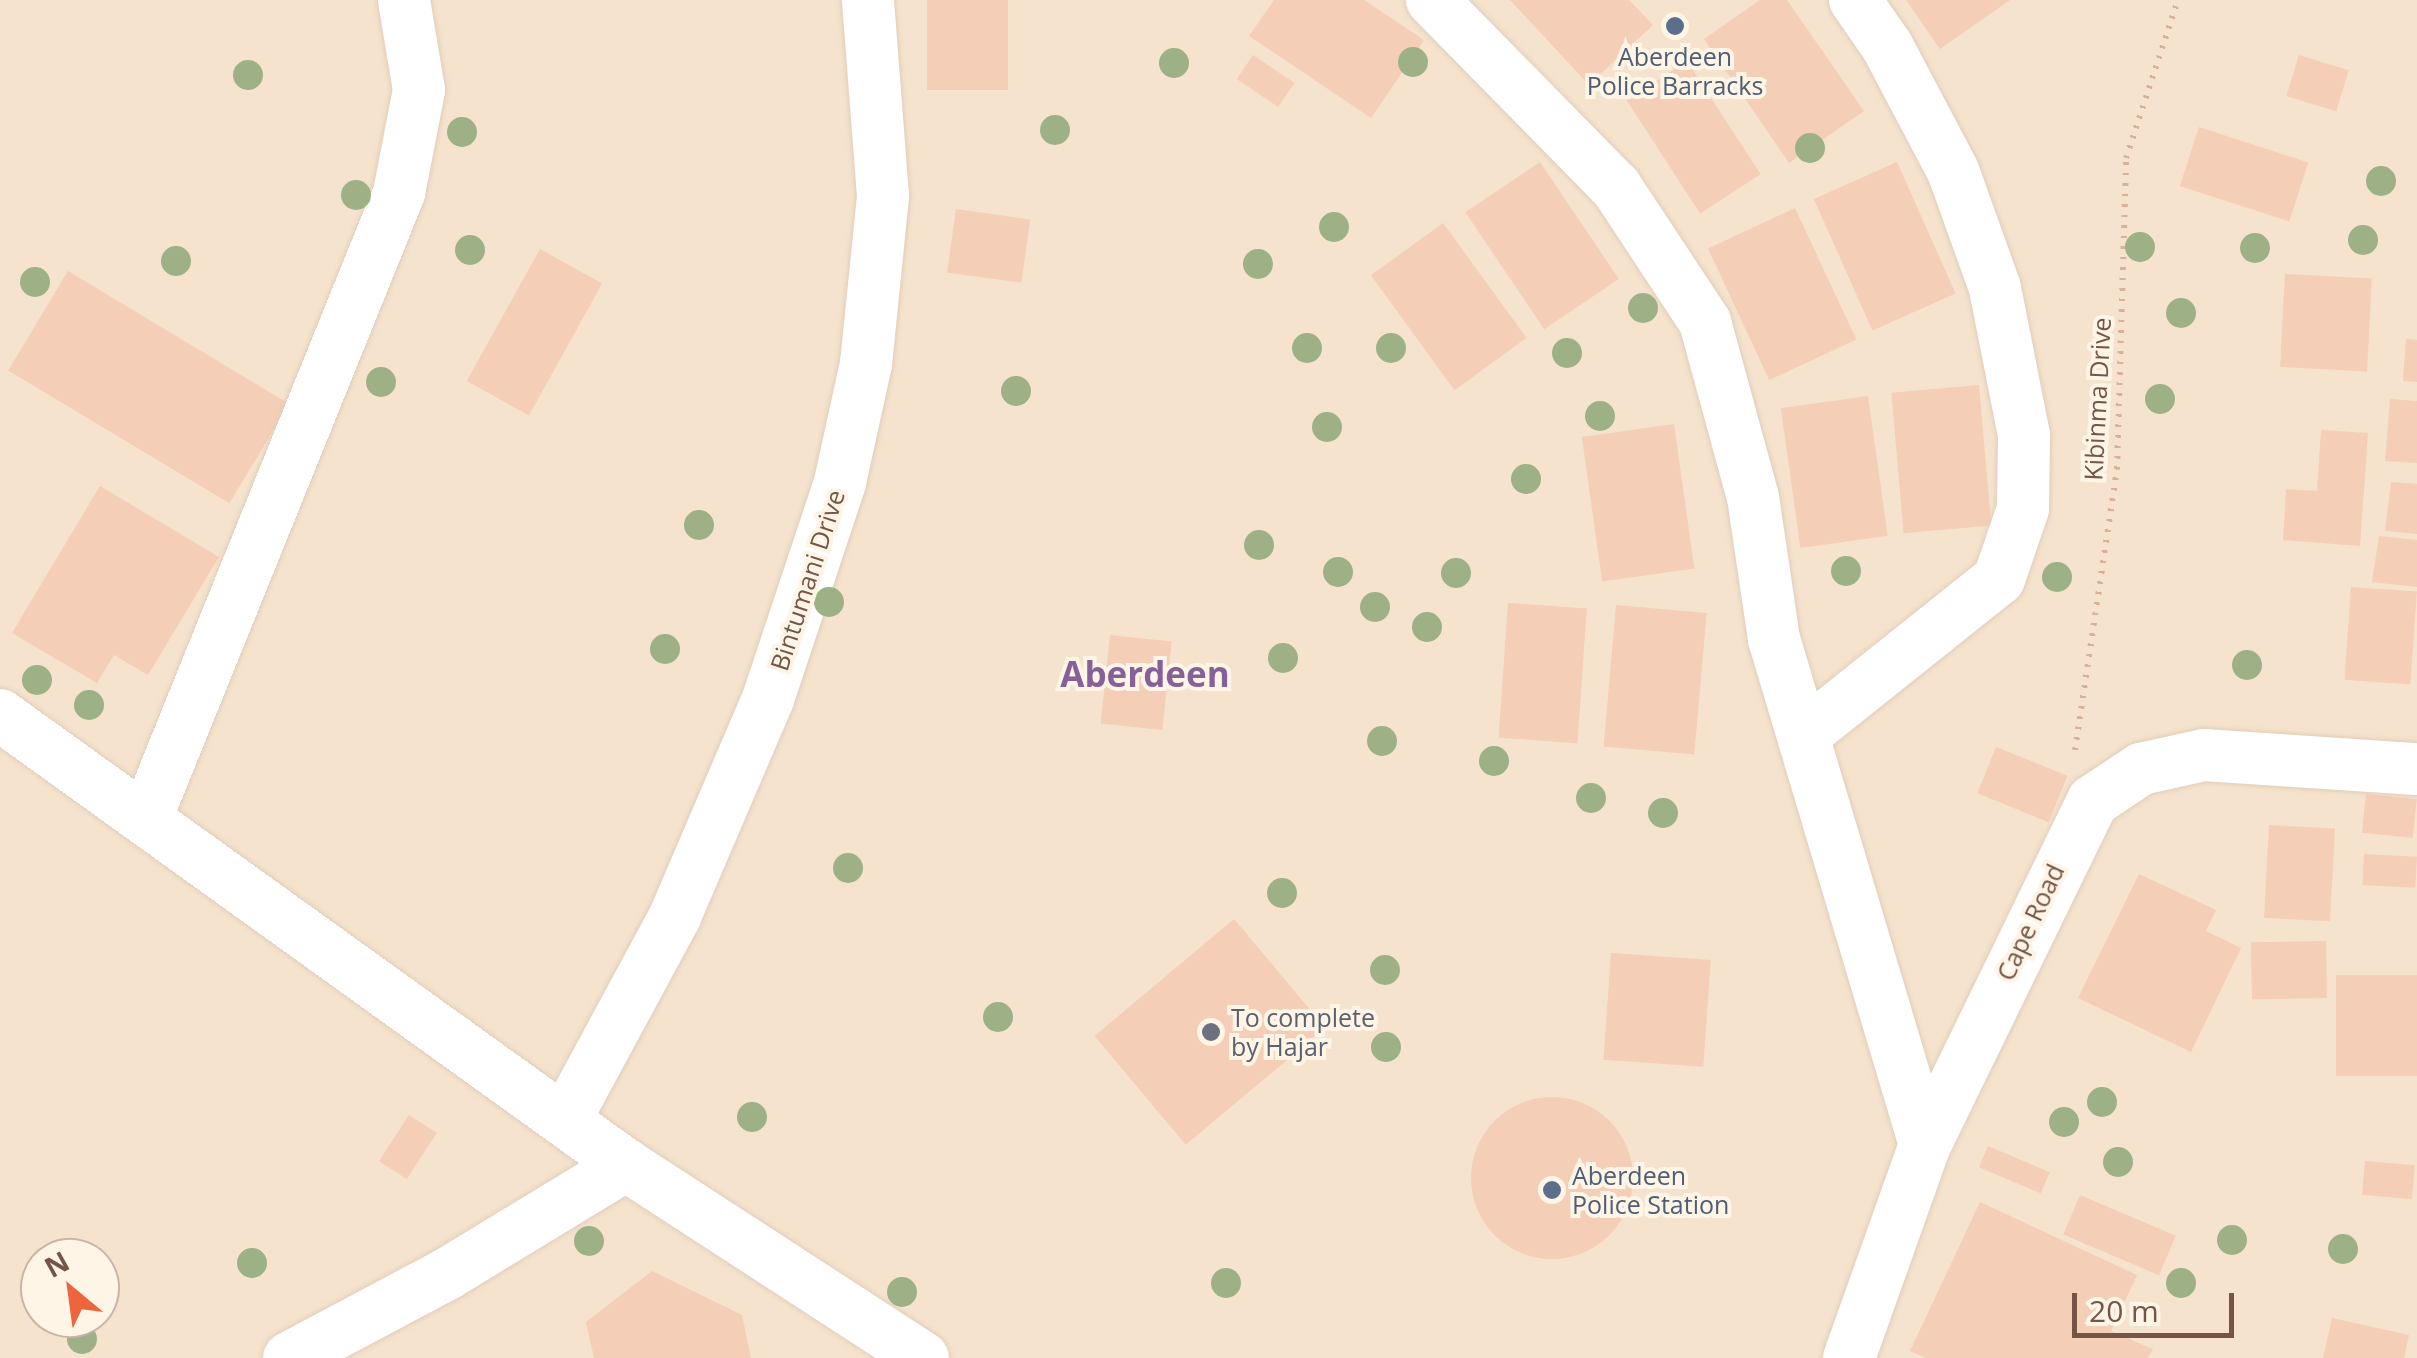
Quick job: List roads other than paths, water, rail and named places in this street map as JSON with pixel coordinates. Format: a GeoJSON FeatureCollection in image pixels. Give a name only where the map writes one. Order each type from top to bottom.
{"type":"FeatureCollection","features":[{"type":"Feature","properties":{"kind":"street"},"geometry":{"type":"LineString","coordinates":[[147,816],[400,194],[419,90],[404,0]]}},
{"type":"Feature","properties":{"kind":"street","name":"Bintumani Drive"},"geometry":{"type":"LineString","coordinates":[[566,1118],[682,898],[768,699],[840,482],[866,364],[882,196],[868,0]]}},
{"type":"Feature","properties":{"kind":"street"},"geometry":{"type":"LineString","coordinates":[[1432,0],[1616,187],[1704,322],[1753,498],[1774,638],[1806,732],[1924,1145]]}},
{"type":"Feature","properties":{"kind":"street"},"geometry":{"type":"LineString","coordinates":[[1806,732],[1999,579],[2023,509],[2024,435],[1995,288],[1952,171],[1887,46],[1855,0]]}},
{"type":"Feature","properties":{"kind":"street"},"geometry":{"type":"LineString","coordinates":[[0,715],[147,816],[626,1165],[923,1358]]}},
{"type":"Feature","properties":{"kind":"street","name":"Cape Road"},"geometry":{"type":"LineString","coordinates":[[1849,1358],[1924,1145],[2093,801],[2141,768],[2204,755],[2417,768]]}},
{"type":"Feature","properties":{"kind":"street"},"geometry":{"type":"LineString","coordinates":[[290,1358],[447,1274],[626,1165]]}},
{"type":"Feature","properties":{"kind":"place","name":"Aberdeen Police Barracks"},"geometry":{"type":"Point","coordinates":[1675,26]}},
{"type":"Feature","properties":{"kind":"place","name":"To complete by Hajar"},"geometry":{"type":"Point","coordinates":[1211,1032]}},
{"type":"Feature","properties":{"kind":"place","name":"Aberdeen Police Station"},"geometry":{"type":"Point","coordinates":[1552,1190]}},
{"type":"Feature","properties":{"kind":"district","name":"Aberdeen"},"geometry":{"type":"Point","coordinates":[1145,674]}}]}
